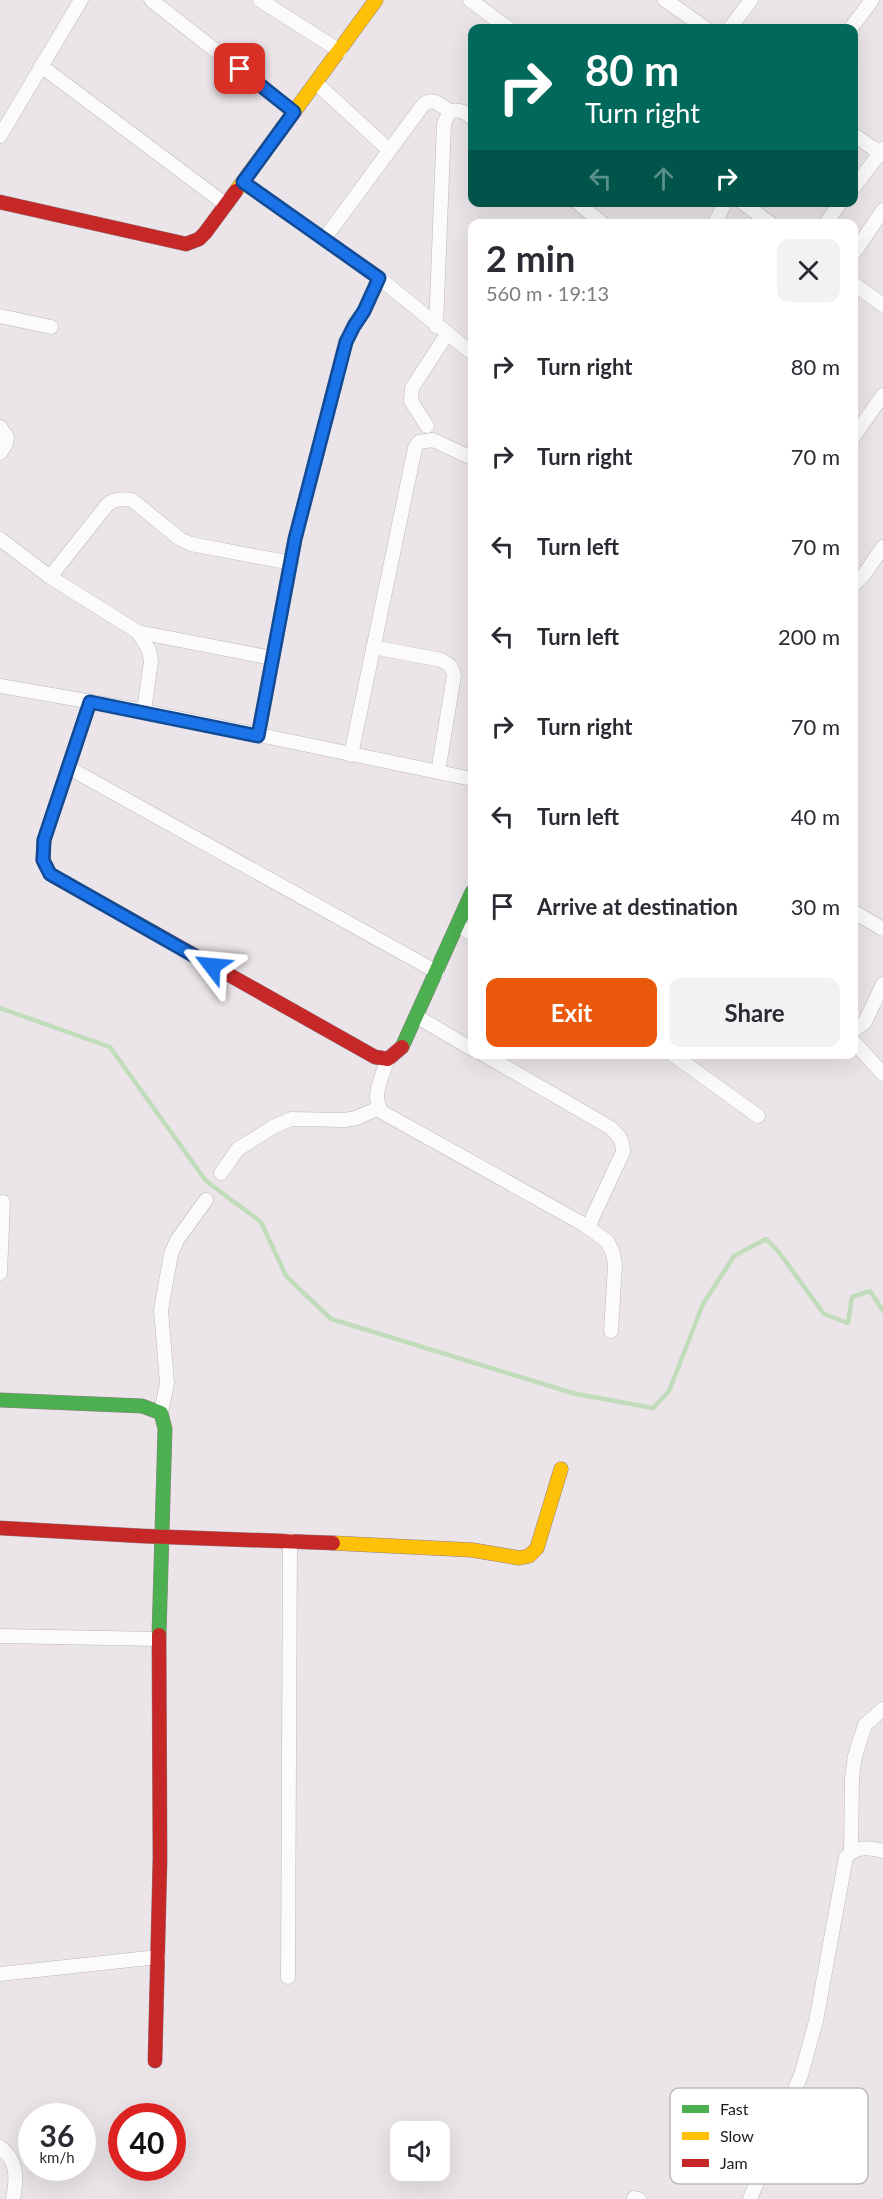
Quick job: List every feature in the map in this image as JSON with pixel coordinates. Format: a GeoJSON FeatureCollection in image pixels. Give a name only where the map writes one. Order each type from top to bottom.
{"type":"FeatureCollection","features":[{"type":"Feature","properties":{"kind":"street"},"geometry":{"type":"LineString","coordinates":[[0,136],[81,0]]}},
{"type":"Feature","properties":{"kind":"street"},"geometry":{"type":"LineString","coordinates":[[151,0],[294,112]]}},
{"type":"Feature","properties":{"kind":"street"},"geometry":{"type":"LineString","coordinates":[[260,0],[340,51]]}},
{"type":"Feature","properties":{"kind":"street"},"geometry":{"type":"LineString","coordinates":[[0,201],[186,244],[199,239],[376,0]]}},
{"type":"Feature","properties":{"kind":"street"},"geometry":{"type":"LineString","coordinates":[[470,0],[503,24]]}},
{"type":"Feature","properties":{"kind":"street"},"geometry":{"type":"LineString","coordinates":[[665,0],[699,24]]}},
{"type":"Feature","properties":{"kind":"street"},"geometry":{"type":"LineString","coordinates":[[733,24],[751,0]]}},
{"type":"Feature","properties":{"kind":"street"},"geometry":{"type":"LineString","coordinates":[[854,24],[872,0]]}},
{"type":"Feature","properties":{"kind":"street"},"geometry":{"type":"LineString","coordinates":[[41,66],[225,204]]}},
{"type":"Feature","properties":{"kind":"street"},"geometry":{"type":"LineString","coordinates":[[316,83],[389,150]]}},
{"type":"Feature","properties":{"kind":"street"},"geometry":{"type":"LineString","coordinates":[[324,239],[426,102],[434,101],[450,111],[463,111],[468,115]]}},
{"type":"Feature","properties":{"kind":"street"},"geometry":{"type":"LineString","coordinates":[[427,426],[411,401],[412,388],[442,330],[444,124],[450,111]]}},
{"type":"Feature","properties":{"kind":"street"},"geometry":{"type":"LineString","coordinates":[[858,137],[882,152],[858,182]]}},
{"type":"Feature","properties":{"kind":"street"},"geometry":{"type":"LineString","coordinates":[[243,182],[379,278],[468,350]]}},
{"type":"Feature","properties":{"kind":"street"},"geometry":{"type":"LineString","coordinates":[[583,207],[597,219]]}},
{"type":"Feature","properties":{"kind":"street"},"geometry":{"type":"LineString","coordinates":[[749,207],[764,219]]}},
{"type":"Feature","properties":{"kind":"street"},"geometry":{"type":"LineString","coordinates":[[858,247],[883,210]]}},
{"type":"Feature","properties":{"kind":"street"},"geometry":{"type":"LineString","coordinates":[[258,736],[295,539],[346,342],[379,278]]}},
{"type":"Feature","properties":{"kind":"street"},"geometry":{"type":"LineString","coordinates":[[858,287],[883,306]]}},
{"type":"Feature","properties":{"kind":"street"},"geometry":{"type":"LineString","coordinates":[[0,316],[51,327]]}},
{"type":"Feature","properties":{"kind":"street"},"geometry":{"type":"LineString","coordinates":[[859,417],[883,395]]}},
{"type":"Feature","properties":{"kind":"street"},"geometry":{"type":"LineString","coordinates":[[0,427],[7,436],[6,444],[0,453]]}},
{"type":"Feature","properties":{"kind":"street"},"geometry":{"type":"LineString","coordinates":[[351,755],[415,448],[418,442],[433,440],[468,456]]}},
{"type":"Feature","properties":{"kind":"street"},"geometry":{"type":"LineString","coordinates":[[50,577],[107,505],[114,500],[122,499],[132,500],[180,539],[191,544],[291,563]]}},
{"type":"Feature","properties":{"kind":"street"},"geometry":{"type":"LineString","coordinates":[[0,539],[50,577],[138,632],[272,658]]}},
{"type":"Feature","properties":{"kind":"street"},"geometry":{"type":"LineString","coordinates":[[858,580],[883,546]]}},
{"type":"Feature","properties":{"kind":"street"},"geometry":{"type":"LineString","coordinates":[[138,632],[149,650],[151,661],[144,711]]}},
{"type":"Feature","properties":{"kind":"street"},"geometry":{"type":"LineString","coordinates":[[373,647],[441,660],[453,668],[454,675],[438,772]]}},
{"type":"Feature","properties":{"kind":"street"},"geometry":{"type":"LineString","coordinates":[[0,686],[144,711],[468,778]]}},
{"type":"Feature","properties":{"kind":"street"},"geometry":{"type":"LineString","coordinates":[[90,702],[44,840],[43,860],[50,874],[375,1058],[388,1059]]}},
{"type":"Feature","properties":{"kind":"street"},"geometry":{"type":"LineString","coordinates":[[69,768],[437,972]]}},
{"type":"Feature","properties":{"kind":"street"},"geometry":{"type":"LineString","coordinates":[[468,901],[402,1047],[388,1059],[376,1100],[382,1112],[588,1227],[607,1241],[615,1265],[611,1331]]}},
{"type":"Feature","properties":{"kind":"street"},"geometry":{"type":"LineString","coordinates":[[858,914],[883,929]]}},
{"type":"Feature","properties":{"kind":"street"},"geometry":{"type":"LineString","coordinates":[[458,925],[468,931]]}},
{"type":"Feature","properties":{"kind":"street"},"geometry":{"type":"LineString","coordinates":[[858,1027],[865,1022],[883,984]]}},
{"type":"Feature","properties":{"kind":"street"},"geometry":{"type":"LineString","coordinates":[[416,1016],[468,1046]]}},
{"type":"Feature","properties":{"kind":"street"},"geometry":{"type":"LineString","coordinates":[[858,1046],[883,1074]]}},
{"type":"Feature","properties":{"kind":"street"},"geometry":{"type":"LineString","coordinates":[[492,1059],[611,1128],[620,1137],[623,1152],[588,1227]]}},
{"type":"Feature","properties":{"kind":"street"},"geometry":{"type":"LineString","coordinates":[[679,1059],[758,1116]]}},
{"type":"Feature","properties":{"kind":"street"},"geometry":{"type":"LineString","coordinates":[[221,1173],[238,1149],[256,1136],[291,1119],[345,1120],[356,1118],[379,1107]]}},
{"type":"Feature","properties":{"kind":"street"},"geometry":{"type":"LineString","coordinates":[[155,2061],[161,1721],[159,1639],[165,1429],[161,1413],[166,1383],[161,1310],[171,1254],[177,1240],[206,1200]]}},
{"type":"Feature","properties":{"kind":"street"},"geometry":{"type":"LineString","coordinates":[[0,1273],[3,1202]]}},
{"type":"Feature","properties":{"kind":"street"},"geometry":{"type":"LineString","coordinates":[[0,1400],[142,1406],[161,1413]]}},
{"type":"Feature","properties":{"kind":"street"},"geometry":{"type":"LineString","coordinates":[[0,1528],[162,1537],[421,1546],[472,1550],[508,1558],[519,1558],[529,1556],[537,1548],[561,1468]]}},
{"type":"Feature","properties":{"kind":"street"},"geometry":{"type":"LineString","coordinates":[[288,1977],[290,1540]]}},
{"type":"Feature","properties":{"kind":"street"},"geometry":{"type":"LineString","coordinates":[[0,1636],[159,1639]]}},
{"type":"Feature","properties":{"kind":"street"},"geometry":{"type":"LineString","coordinates":[[851,1851],[852,1778],[855,1756],[865,1725],[883,1709]]}},
{"type":"Feature","properties":{"kind":"street"},"geometry":{"type":"LineString","coordinates":[[795,2088],[816,2021],[846,1857],[851,1851],[864,1847],[883,1851]]}},
{"type":"Feature","properties":{"kind":"street"},"geometry":{"type":"LineString","coordinates":[[0,1974],[158,1957]]}},
{"type":"Feature","properties":{"kind":"street"},"geometry":{"type":"LineString","coordinates":[[0,2147],[12,2158],[17,2178],[13,2199]]}},
{"type":"Feature","properties":{"kind":"street"},"geometry":{"type":"LineString","coordinates":[[750,2199],[756,2184]]}},
{"type":"Feature","properties":{"kind":"waterway"},"geometry":{"type":"LineString","coordinates":[[0,1008],[110,1047],[206,1181],[261,1222],[286,1276],[331,1319],[576,1394],[653,1408],[669,1391],[703,1304],[734,1256],[766,1239],[778,1251],[824,1314],[848,1323],[852,1297],[870,1291],[883,1311]]}},
{"type":"Feature","properties":{"kind":"traffic: fast"},"geometry":{"type":"LineString","coordinates":[[90,702],[44,840],[43,860],[50,874],[153,932]]}},
{"type":"Feature","properties":{"kind":"traffic: fast"},"geometry":{"type":"LineString","coordinates":[[402,1047],[468,901]]}},
{"type":"Feature","properties":{"kind":"traffic: fast"},"geometry":{"type":"LineString","coordinates":[[0,1400],[142,1406],[161,1413],[165,1429],[159,1635]]}},
{"type":"Feature","properties":{"kind":"traffic: slow"},"geometry":{"type":"LineString","coordinates":[[236,191],[376,0]]}},
{"type":"Feature","properties":{"kind":"traffic: slow"},"geometry":{"type":"LineString","coordinates":[[333,1543],[472,1550],[519,1558],[529,1556],[537,1548],[561,1469]]}},
{"type":"Feature","properties":{"kind":"traffic: jam"},"geometry":{"type":"LineString","coordinates":[[0,202],[186,244],[199,239],[205,233],[236,191]]}},
{"type":"Feature","properties":{"kind":"traffic: jam"},"geometry":{"type":"LineString","coordinates":[[153,932],[375,1057],[388,1059],[402,1047]]}},
{"type":"Feature","properties":{"kind":"traffic: jam"},"geometry":{"type":"LineString","coordinates":[[0,1528],[333,1543]]}},
{"type":"Feature","properties":{"kind":"traffic: jam"},"geometry":{"type":"LineString","coordinates":[[155,2061],[160,1859],[159,1635]]}},
{"type":"Feature","properties":{"kind":"route"},"geometry":{"type":"LineString","coordinates":[[212,966],[50,874],[43,860],[44,840],[90,702],[144,711],[258,736],[295,539],[346,342],[379,278],[243,182],[294,112],[240,69]]}}]}
